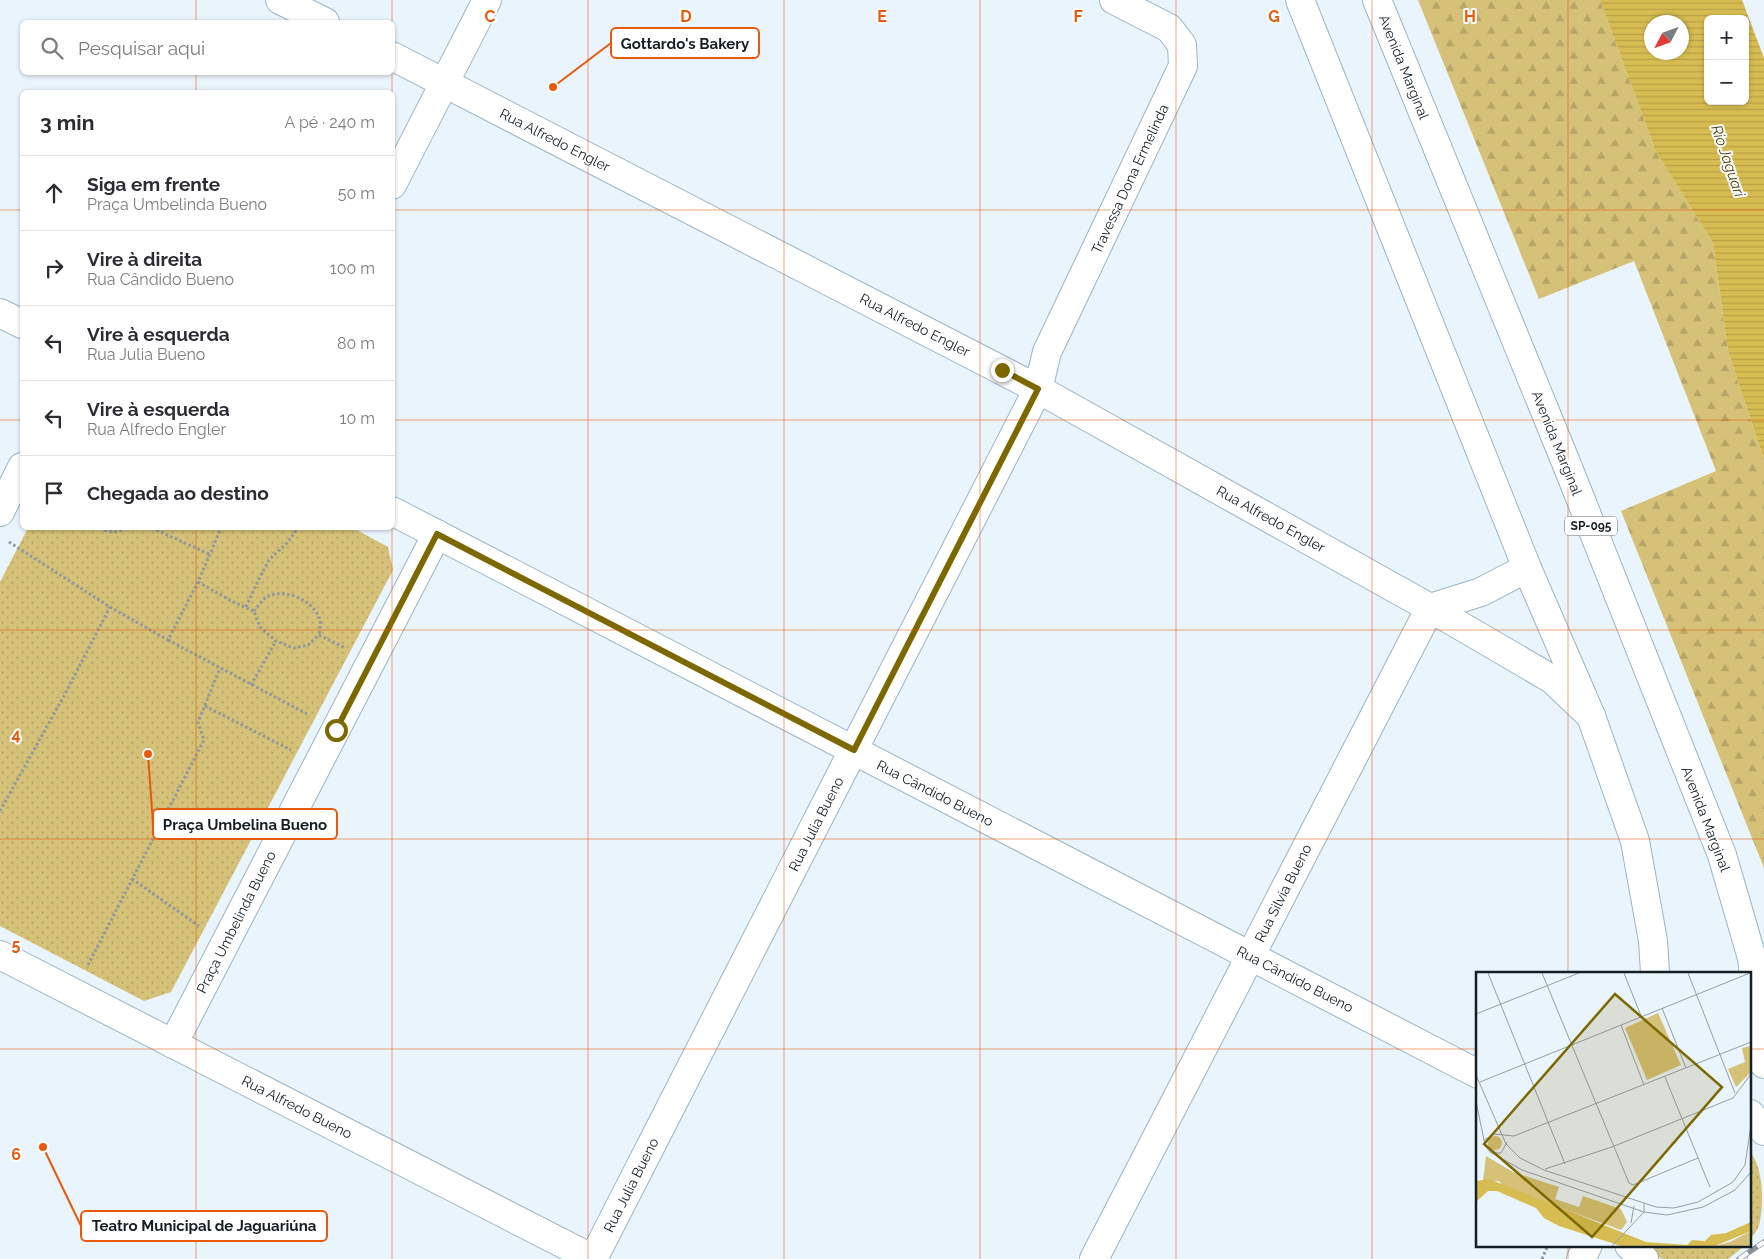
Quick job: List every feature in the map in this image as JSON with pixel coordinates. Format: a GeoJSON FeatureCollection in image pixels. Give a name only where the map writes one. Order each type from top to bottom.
{"type":"FeatureCollection","features":[{"type":"Feature","properties":{"kind":"street"},"geometry":{"type":"LineString","coordinates":[[280,0],[321,20]]}},
{"type":"Feature","properties":{"kind":"street"},"geometry":{"type":"LineString","coordinates":[[395,179],[487,0]]}},
{"type":"Feature","properties":{"kind":"street","name":"Travessa Dona Ermelinda"},"geometry":{"type":"LineString","coordinates":[[1038,389],[1047,352],[1183,66],[1182,45],[1169,28],[1114,0]]}},
{"type":"Feature","properties":{"kind":"street"},"geometry":{"type":"LineString","coordinates":[[1300,0],[1527,568],[1590,716],[1635,841],[1653,941],[1655,972]]}},
{"type":"Feature","properties":{"kind":"street","name":"Avenida Marginal"},"geometry":{"type":"LineString","coordinates":[[1377,0],[1570,474],[1722,855],[1752,958],[1764,1064]]}},
{"type":"Feature","properties":{"kind":"street","name":"Rua Alfredo Engler"},"geometry":{"type":"LineString","coordinates":[[395,58],[1038,389],[1430,608],[1553,680],[1590,716]]}},
{"type":"Feature","properties":{"kind":"street"},"geometry":{"type":"LineString","coordinates":[[0,313],[20,323]]}},
{"type":"Feature","properties":{"kind":"street","name":"Rua Julia Bueno"},"geometry":{"type":"LineString","coordinates":[[593,1259],[1038,389]]}},
{"type":"Feature","properties":{"kind":"street"},"geometry":{"type":"LineString","coordinates":[[0,512],[20,471]]}},
{"type":"Feature","properties":{"kind":"street","name":"Rua Cândido Bueno"},"geometry":{"type":"LineString","coordinates":[[395,513],[1476,1073]]}},
{"type":"Feature","properties":{"kind":"street","name":"Praça Umbelinda Bueno"},"geometry":{"type":"LineString","coordinates":[[173,1044],[437,534]]}},
{"type":"Feature","properties":{"kind":"street"},"geometry":{"type":"LineString","coordinates":[[1430,608],[1480,592],[1527,568]]}},
{"type":"Feature","properties":{"kind":"street","name":"Rua Silvia Bueno"},"geometry":{"type":"LineString","coordinates":[[1094,1259],[1430,608]]}},
{"type":"Feature","properties":{"kind":"street","name":"Rua Alfredo Bueno"},"geometry":{"type":"LineString","coordinates":[[0,955],[593,1259]]}},
{"type":"Feature","properties":{"kind":"street"},"geometry":{"type":"LineString","coordinates":[[1752,1116],[1764,1131]]}},
{"type":"Feature","properties":{"kind":"street"},"geometry":{"type":"LineString","coordinates":[[1581,1259],[1588,1246]]}},
{"type":"Feature","properties":{"kind":"street"},"geometry":{"type":"LineString","coordinates":[[1630,1246],[1644,1259]]}},
{"type":"Feature","properties":{"kind":"path"},"geometry":{"type":"LineString","coordinates":[[106,530],[118,532],[122,530]]}},
{"type":"Feature","properties":{"kind":"path"},"geometry":{"type":"LineString","coordinates":[[156,530],[209,554]]}},
{"type":"Feature","properties":{"kind":"path"},"geometry":{"type":"LineString","coordinates":[[168,640],[198,582],[220,530]]}},
{"type":"Feature","properties":{"kind":"path"},"geometry":{"type":"LineString","coordinates":[[246,607],[269,560],[287,543],[297,530]]}},
{"type":"Feature","properties":{"kind":"path"},"geometry":{"type":"LineString","coordinates":[[8,541],[110,607],[336,730]]}},
{"type":"Feature","properties":{"kind":"path"},"geometry":{"type":"LineString","coordinates":[[198,582],[233,602],[254,611],[260,627],[276,640],[294,648],[308,644],[320,635],[321,624],[318,615],[299,598],[286,594],[270,595],[262,600],[254,611]]}},
{"type":"Feature","properties":{"kind":"path"},"geometry":{"type":"LineString","coordinates":[[0,811],[65,694],[110,607]]}},
{"type":"Feature","properties":{"kind":"path"},"geometry":{"type":"LineString","coordinates":[[320,635],[371,662]]}},
{"type":"Feature","properties":{"kind":"path"},"geometry":{"type":"LineString","coordinates":[[251,685],[276,640]]}},
{"type":"Feature","properties":{"kind":"path"},"geometry":{"type":"LineString","coordinates":[[73,993],[204,740],[198,722],[220,668]]}},
{"type":"Feature","properties":{"kind":"path"},"geometry":{"type":"LineString","coordinates":[[205,706],[318,764]]}},
{"type":"Feature","properties":{"kind":"path"},"geometry":{"type":"LineString","coordinates":[[132,879],[225,944]]}},
{"type":"Feature","properties":{"kind":"path"},"geometry":{"type":"LineString","coordinates":[[1542,1259],[1548,1246]]}},
{"type":"Feature","properties":{"kind":"green space"},"geometry":{"type":"Polygon","coordinates":[[[1418,0],[1600,0],[1656,152],[1713,243],[1728,351],[1764,460],[1764,868],[1621,511],[1716,471],[1634,261],[1539,299],[1418,0]]]}},
{"type":"Feature","properties":{"kind":"green space"},"geometry":{"type":"Polygon","coordinates":[[[27,530],[357,530],[388,547],[393,570],[171,992],[144,1001],[0,926],[0,582],[27,530]]]}},
{"type":"Feature","properties":{"kind":"green space"},"geometry":{"type":"Polygon","coordinates":[[[1752,1155],[1758,1168],[1762,1187],[1762,1208],[1759,1226],[1752,1236],[1752,1155]]]}},
{"type":"Feature","properties":{"kind":"green space"},"geometry":{"type":"Polygon","coordinates":[[[1645,1246],[1745,1246],[1728,1259],[1663,1259],[1657,1257],[1645,1246]]]}},
{"type":"Feature","properties":{"kind":"water","name":"Rio Jaguari"},"geometry":{"type":"Polygon","coordinates":[[[1600,0],[1742,0],[1748,15],[1704,15],[1704,105],[1749,105],[1749,18],[1764,58],[1764,460],[1728,351],[1713,243],[1656,152],[1600,0]]]}},
{"type":"Feature","properties":{"kind":"railway"},"geometry":{"type":"LineString","coordinates":[[1739,1259],[1764,1242]]}},
{"type":"Feature","properties":{"kind":"place","name":"Gottardo's Bakery"},"geometry":{"type":"Point","coordinates":[553,87]}},
{"type":"Feature","properties":{"kind":"place","name":"Praça Umbelina Bueno"},"geometry":{"type":"Point","coordinates":[148,754]}},
{"type":"Feature","properties":{"kind":"place","name":"Teatro Municipal de Jaguariúna"},"geometry":{"type":"Point","coordinates":[43,1147]}},
{"type":"Feature","properties":{"kind":"route"},"geometry":{"type":"LineString","coordinates":[[336,730],[437,534],[854,750],[1038,389],[1002,370]]}}]}
